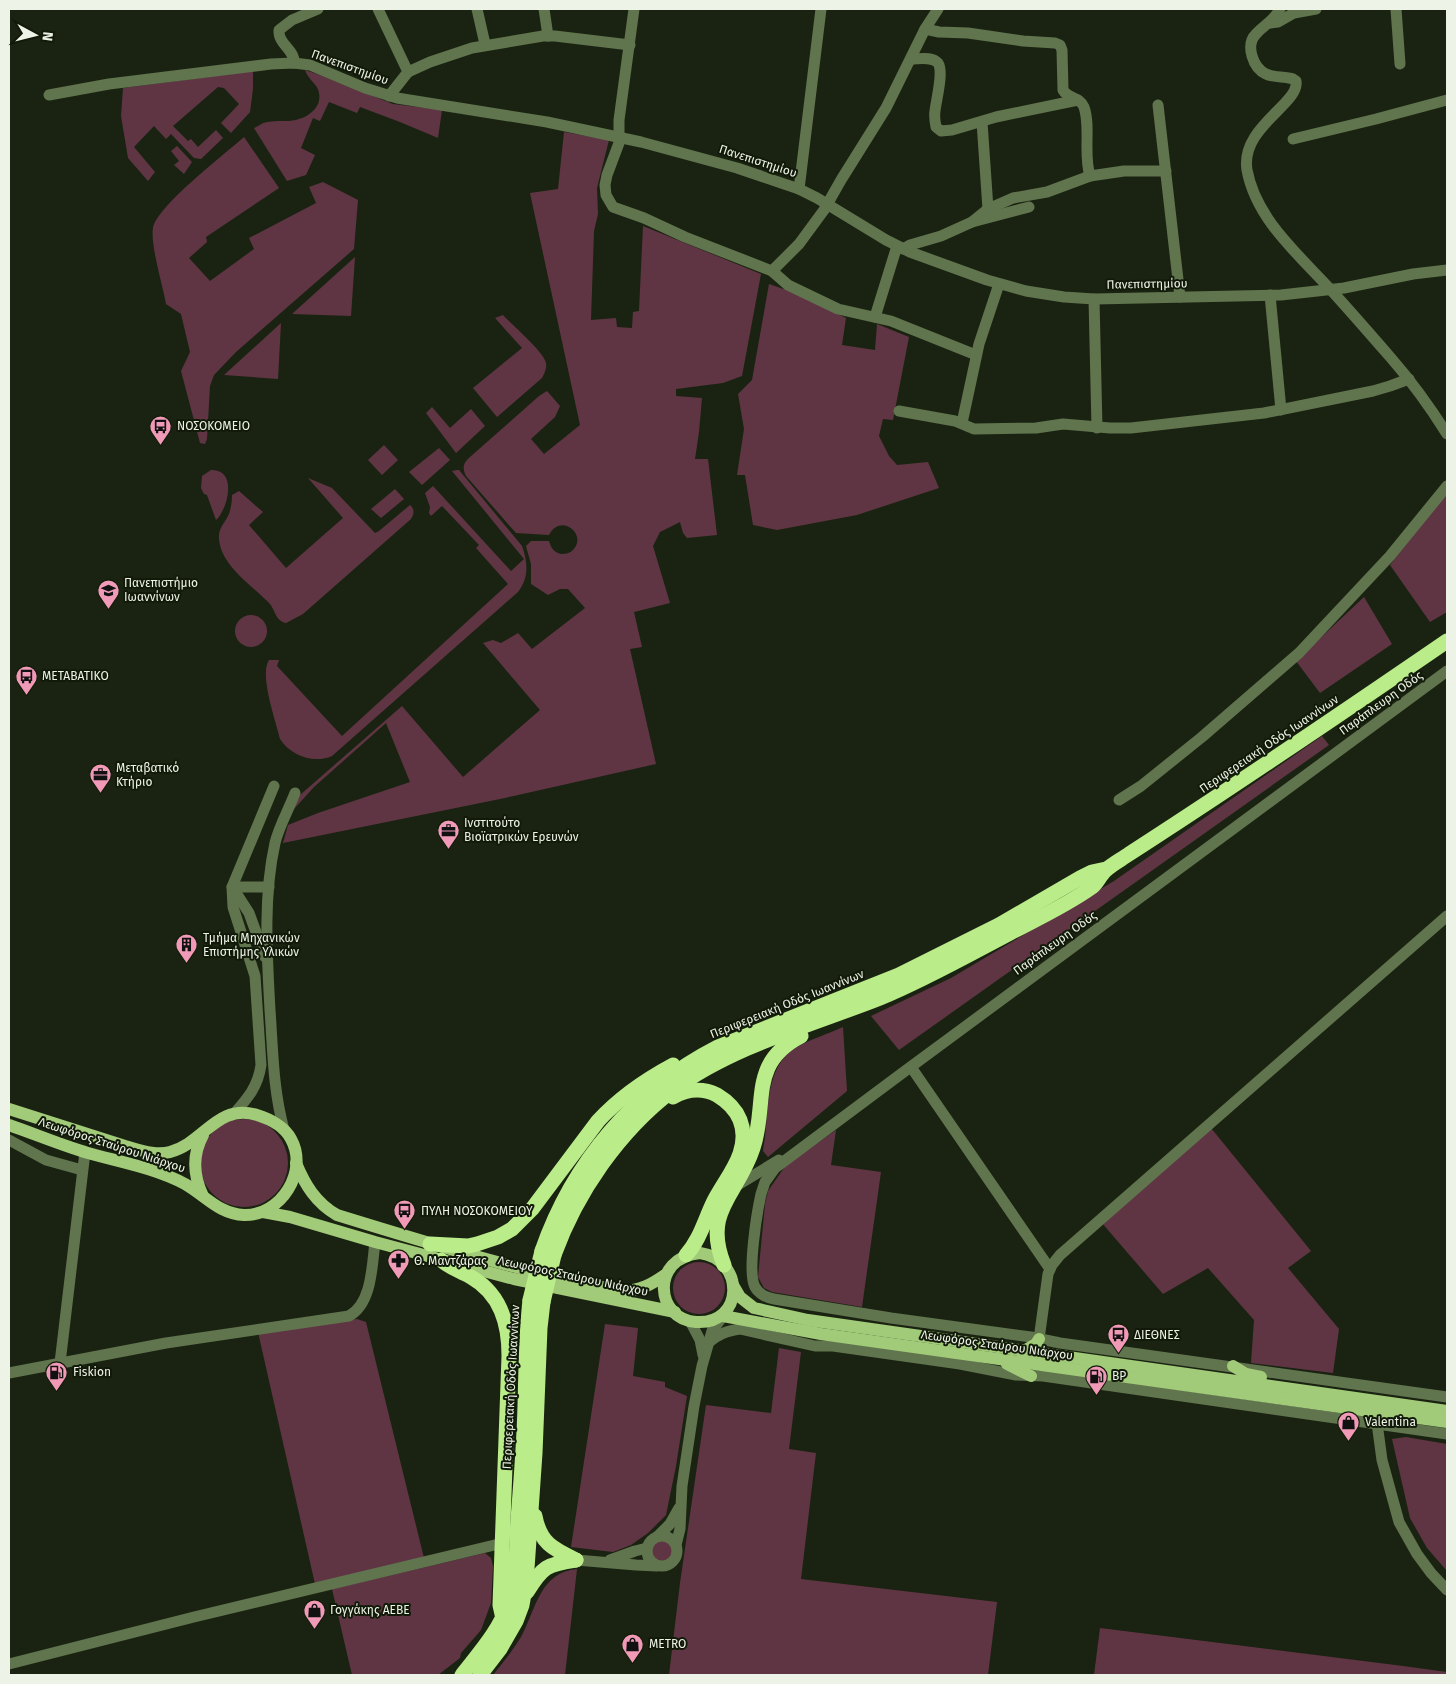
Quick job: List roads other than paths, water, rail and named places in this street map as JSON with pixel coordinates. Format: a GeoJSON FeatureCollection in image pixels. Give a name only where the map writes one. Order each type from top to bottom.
{"type":"FeatureCollection","features":[{"type":"Feature","properties":{"kind":"highway","name":"Περιφερειακή Οδός Ιωαννίνων"},"geometry":{"type":"LineString","coordinates":[[462,1675],[489,1641],[502,1618],[511,1595],[525,1407],[527,1335],[548,1253],[550,1228],[582,1166],[604,1137],[640,1100],[664,1081],[705,1054],[770,1025],[898,975],[1006,921],[1080,878],[1092,872],[1106,869],[1447,641]]}},
{"type":"Feature","properties":{"kind":"highway","name":"Περιφερειακή Οδός Ιωαννίνων"},"geometry":{"type":"LineString","coordinates":[[548,1253],[595,1174],[622,1139],[652,1108],[682,1083],[748,1049],[884,996],[1029,923],[1095,885],[1106,869]]}},
{"type":"Feature","properties":{"kind":"highway"},"geometry":{"type":"LineString","coordinates":[[724,1264],[717,1240],[716,1226],[719,1215],[749,1159],[757,1137],[763,1080],[769,1064],[786,1044],[813,1029],[829,1017]]}},
{"type":"Feature","properties":{"kind":"highway"},"geometry":{"type":"LineString","coordinates":[[430,1244],[468,1246],[498,1237],[512,1229],[532,1209],[610,1107],[649,1078],[681,1061],[705,1054]]}},
{"type":"Feature","properties":{"kind":"highway"},"geometry":{"type":"LineString","coordinates":[[652,1108],[686,1091],[702,1091],[716,1095],[727,1102],[736,1112],[742,1127],[743,1146],[738,1160],[715,1200],[697,1239],[686,1255]]}},
{"type":"Feature","properties":{"kind":"highway"},"geometry":{"type":"LineString","coordinates":[[441,1260],[452,1268],[478,1281],[488,1290],[498,1304],[506,1323],[509,1356],[500,1605],[502,1618]]}},
{"type":"Feature","properties":{"kind":"highway","name":"Περιφερειακή Οδός Ιωαννίνων"},"geometry":{"type":"LineString","coordinates":[[480,1675],[507,1639],[523,1600],[528,1566],[535,1453],[540,1328],[536,1301]]}},
{"type":"Feature","properties":{"kind":"highway"},"geometry":{"type":"LineString","coordinates":[[532,1500],[536,1523],[543,1539],[557,1551],[576,1560]]}},
{"type":"Feature","properties":{"kind":"highway"},"geometry":{"type":"LineString","coordinates":[[523,1600],[538,1575],[547,1567],[554,1563],[576,1560]]}},
{"type":"Feature","properties":{"kind":"main road","name":"Λεωφόρος Σταύρου Νιάρχου"},"geometry":{"type":"LineString","coordinates":[[9,1110],[154,1153],[168,1152],[187,1145],[216,1120],[233,1115],[254,1114],[284,1130],[294,1145],[296,1163],[305,1184],[319,1202],[328,1210],[337,1214],[430,1244],[513,1266],[623,1291],[633,1291],[646,1287],[665,1274]]}},
{"type":"Feature","properties":{"kind":"main road","name":"Λεωφόρος Σταύρου Νιάρχου"},"geometry":{"type":"LineString","coordinates":[[9,1125],[85,1152],[163,1174],[184,1183],[218,1208],[230,1213],[249,1215],[263,1212],[275,1205],[284,1196],[292,1182],[296,1163]]}},
{"type":"Feature","properties":{"kind":"main road","name":"Λεωφόρος Σταύρου Νιάρχου"},"geometry":{"type":"LineString","coordinates":[[203,1196],[198,1185],[194,1162],[196,1151],[207,1128]]}},
{"type":"Feature","properties":{"kind":"main road","name":"Λεωφόρος Σταύρου Νιάρχου"},"geometry":{"type":"LineString","coordinates":[[263,1212],[290,1217],[441,1260],[557,1289],[675,1312]]}},
{"type":"Feature","properties":{"kind":"main road"},"geometry":{"type":"LineString","coordinates":[[700,1253],[710,1254],[724,1264],[729,1272],[733,1286],[731,1302],[723,1316],[706,1322],[690,1321],[675,1312],[666,1299],[664,1288],[665,1274],[670,1266],[686,1255],[700,1253]]}},
{"type":"Feature","properties":{"kind":"main road","name":"Λεωφόρος Σταύρου Νιάρχου"},"geometry":{"type":"LineString","coordinates":[[733,1286],[744,1301],[759,1310],[836,1325],[1447,1411]]}},
{"type":"Feature","properties":{"kind":"main road","name":"Λεωφόρος Σταύρου Νιάρχου"},"geometry":{"type":"LineString","coordinates":[[723,1316],[799,1330],[1447,1422]]}},
{"type":"Feature","properties":{"kind":"main road"},"geometry":{"type":"LineString","coordinates":[[799,1330],[811,1339],[833,1346]]}},
{"type":"Feature","properties":{"kind":"main road"},"geometry":{"type":"LineString","coordinates":[[1024,1351],[1036,1344],[1039,1339]]}},
{"type":"Feature","properties":{"kind":"main road"},"geometry":{"type":"LineString","coordinates":[[996,1358],[1031,1376]]}},
{"type":"Feature","properties":{"kind":"main road"},"geometry":{"type":"LineString","coordinates":[[1233,1366],[1246,1374],[1291,1382],[1311,1392]]}},
{"type":"Feature","properties":{"kind":"street"},"geometry":{"type":"LineString","coordinates":[[294,63],[293,54],[280,39],[279,30],[292,20],[318,9]]}},
{"type":"Feature","properties":{"kind":"street"},"geometry":{"type":"LineString","coordinates":[[378,9],[408,72]]}},
{"type":"Feature","properties":{"kind":"street"},"geometry":{"type":"LineString","coordinates":[[478,9],[485,44]]}},
{"type":"Feature","properties":{"kind":"street"},"geometry":{"type":"LineString","coordinates":[[544,9],[548,36]]}},
{"type":"Feature","properties":{"kind":"street"},"geometry":{"type":"LineString","coordinates":[[634,9],[619,120],[618,146],[605,185],[606,195],[613,208],[644,218],[685,237],[772,272],[788,285],[844,312],[875,317],[899,324],[976,355]]}},
{"type":"Feature","properties":{"kind":"street"},"geometry":{"type":"LineString","coordinates":[[799,189],[821,9]]}},
{"type":"Feature","properties":{"kind":"street"},"geometry":{"type":"LineString","coordinates":[[772,272],[818,220],[886,108],[925,29],[938,9]]}},
{"type":"Feature","properties":{"kind":"street"},"geometry":{"type":"LineString","coordinates":[[1269,24],[1280,9]]}},
{"type":"Feature","properties":{"kind":"street"},"geometry":{"type":"LineString","coordinates":[[1316,9],[1294,13],[1278,22],[1269,24],[1258,31],[1252,38],[1252,55],[1264,73],[1293,78],[1296,80],[1296,85],[1293,93],[1261,128],[1251,142],[1247,160],[1250,181],[1264,214],[1409,379],[1447,434]]}},
{"type":"Feature","properties":{"kind":"street"},"geometry":{"type":"LineString","coordinates":[[1396,9],[1400,64]]}},
{"type":"Feature","properties":{"kind":"street"},"geometry":{"type":"LineString","coordinates":[[925,29],[1059,44],[1062,50],[1063,90],[1082,104],[1085,113],[1086,160],[1090,176]]}},
{"type":"Feature","properties":{"kind":"street"},"geometry":{"type":"LineString","coordinates":[[388,96],[408,72],[430,62],[485,44],[548,36],[630,45]]}},
{"type":"Feature","properties":{"kind":"street"},"geometry":{"type":"LineString","coordinates":[[910,59],[924,58],[932,60],[939,66],[935,114],[936,127],[939,130],[946,131],[1078,100]]}},
{"type":"Feature","properties":{"kind":"street","name":"Πανεπιστημίου"},"geometry":{"type":"LineString","coordinates":[[49,95],[126,82],[271,64],[294,63],[314,67],[388,96],[422,103],[528,118],[619,137],[737,168],[799,189],[900,247],[942,265],[998,284],[1038,293],[1094,298],[1270,295],[1330,290],[1412,274],[1447,270]]}},
{"type":"Feature","properties":{"kind":"street"},"geometry":{"type":"LineString","coordinates":[[1293,139],[1376,120],[1447,100]]}},
{"type":"Feature","properties":{"kind":"street"},"geometry":{"type":"LineString","coordinates":[[1158,105],[1180,297]]}},
{"type":"Feature","properties":{"kind":"street"},"geometry":{"type":"LineString","coordinates":[[982,122],[988,209]]}},
{"type":"Feature","properties":{"kind":"street"},"geometry":{"type":"LineString","coordinates":[[972,222],[988,209],[1019,196],[1047,192],[1090,176],[1117,171],[1166,171]]}},
{"type":"Feature","properties":{"kind":"street"},"geometry":{"type":"LineString","coordinates":[[875,317],[900,247],[936,238],[972,222],[1029,207]]}},
{"type":"Feature","properties":{"kind":"street"},"geometry":{"type":"LineString","coordinates":[[962,423],[976,355],[998,284]]}},
{"type":"Feature","properties":{"kind":"street"},"geometry":{"type":"LineString","coordinates":[[1270,295],[1281,410]]}},
{"type":"Feature","properties":{"kind":"street"},"geometry":{"type":"LineString","coordinates":[[1094,298],[1098,428]]}},
{"type":"Feature","properties":{"kind":"street"},"geometry":{"type":"LineString","coordinates":[[899,411],[962,423],[971,428],[980,429],[1036,428],[1063,424],[1098,428],[1148,427],[1281,410],[1372,391],[1409,379]]}},
{"type":"Feature","properties":{"kind":"street"},"geometry":{"type":"LineString","coordinates":[[1119,800],[1141,786],[1299,654],[1390,556],[1447,486]]}},
{"type":"Feature","properties":{"kind":"street","name":"Παράπλευρη Οδός"},"geometry":{"type":"LineString","coordinates":[[1039,1339],[897,1319],[766,1297],[760,1292],[753,1281],[752,1267],[758,1208],[762,1190],[771,1173],[789,1157],[910,1067],[1447,671]]}},
{"type":"Feature","properties":{"kind":"street"},"geometry":{"type":"LineString","coordinates":[[233,1115],[254,1090],[259,1079],[261,1066],[255,976],[233,907],[232,887],[274,786]]}},
{"type":"Feature","properties":{"kind":"street"},"geometry":{"type":"LineString","coordinates":[[284,1130],[274,1083],[268,964],[268,887],[276,841],[295,793]]}},
{"type":"Feature","properties":{"kind":"street"},"geometry":{"type":"LineString","coordinates":[[232,887],[268,887]]}},
{"type":"Feature","properties":{"kind":"street"},"geometry":{"type":"LineString","coordinates":[[232,887],[249,913],[268,964]]}},
{"type":"Feature","properties":{"kind":"street"},"geometry":{"type":"LineString","coordinates":[[1447,916],[1057,1258],[1047,1277],[1039,1339],[1447,1397]]}},
{"type":"Feature","properties":{"kind":"street"},"geometry":{"type":"LineString","coordinates":[[910,1067],[1050,1269]]}},
{"type":"Feature","properties":{"kind":"street"},"geometry":{"type":"LineString","coordinates":[[9,1140],[46,1160],[82,1170]]}},
{"type":"Feature","properties":{"kind":"street"},"geometry":{"type":"LineString","coordinates":[[60,1363],[85,1152]]}},
{"type":"Feature","properties":{"kind":"street"},"geometry":{"type":"LineString","coordinates":[[736,1186],[776,1161],[789,1157]]}},
{"type":"Feature","properties":{"kind":"street"},"geometry":{"type":"LineString","coordinates":[[9,1373],[166,1343],[349,1316],[360,1308],[366,1297],[376,1242]]}},
{"type":"Feature","properties":{"kind":"street"},"geometry":{"type":"LineString","coordinates":[[576,1560],[657,1566],[666,1566],[673,1562],[677,1554],[676,1545],[680,1529],[680,1507],[694,1406],[702,1366],[712,1331],[723,1316]]}},
{"type":"Feature","properties":{"kind":"street"},"geometry":{"type":"LineString","coordinates":[[690,1321],[702,1347],[702,1366]]}},
{"type":"Feature","properties":{"kind":"street"},"geometry":{"type":"LineString","coordinates":[[708,1343],[718,1335],[730,1330],[740,1330],[815,1346],[833,1346],[949,1362],[1016,1375],[1043,1376],[1447,1434]]}},
{"type":"Feature","properties":{"kind":"street"},"geometry":{"type":"LineString","coordinates":[[1377,1423],[1386,1477],[1399,1522],[1417,1554],[1447,1590]]}},
{"type":"Feature","properties":{"kind":"street"},"geometry":{"type":"LineString","coordinates":[[657,1566],[650,1561],[647,1548],[650,1541],[670,1524],[680,1507]]}},
{"type":"Feature","properties":{"kind":"street"},"geometry":{"type":"LineString","coordinates":[[658,1536],[667,1536],[676,1545]]}},
{"type":"Feature","properties":{"kind":"street"},"geometry":{"type":"LineString","coordinates":[[9,1664],[194,1617],[503,1543]]}},
{"type":"Feature","properties":{"kind":"street"},"geometry":{"type":"LineString","coordinates":[[603,1562],[647,1548]]}},
{"type":"Feature","properties":{"kind":"place","name":"ΝΟΣΟΚΟΜΕΙΟ"},"geometry":{"type":"Point","coordinates":[161,445]}},
{"type":"Feature","properties":{"kind":"place","name":"Πανεπιστήμιο Ιωαννίνων"},"geometry":{"type":"Point","coordinates":[108,609]}},
{"type":"Feature","properties":{"kind":"place","name":"ΜΕΤΑΒΑΤΙΚΟ"},"geometry":{"type":"Point","coordinates":[26,695]}},
{"type":"Feature","properties":{"kind":"place","name":"Μεταβατικό Κτήριο"},"geometry":{"type":"Point","coordinates":[100,794]}},
{"type":"Feature","properties":{"kind":"place","name":"Ινστιτούτο Βιοϊατρικών Ερευνών"},"geometry":{"type":"Point","coordinates":[448,849]}},
{"type":"Feature","properties":{"kind":"place","name":"Τμήμα Μηχανικών Επιστήμης Υλικών"},"geometry":{"type":"Point","coordinates":[187,964]}},
{"type":"Feature","properties":{"kind":"place","name":"ΠΥΛΗ ΝΟΣΟΚΟΜΕΙΟΥ"},"geometry":{"type":"Point","coordinates":[405,1230]}},
{"type":"Feature","properties":{"kind":"place","name":"Θ. Μαντζάρας"},"geometry":{"type":"Point","coordinates":[398,1280]}},
{"type":"Feature","properties":{"kind":"place","name":"ΔΙΕΘΝΕΣ"},"geometry":{"type":"Point","coordinates":[1118,1354]}},
{"type":"Feature","properties":{"kind":"place","name":"Fiskion"},"geometry":{"type":"Point","coordinates":[57,1391]}},
{"type":"Feature","properties":{"kind":"place","name":"BP"},"geometry":{"type":"Point","coordinates":[1096,1395]}},
{"type":"Feature","properties":{"kind":"place","name":"Valentina"},"geometry":{"type":"Point","coordinates":[1349,1441]}},
{"type":"Feature","properties":{"kind":"place","name":"Γογγάκης ΑΕΒΕ"},"geometry":{"type":"Point","coordinates":[314,1629]}},
{"type":"Feature","properties":{"kind":"place","name":"METRO"},"geometry":{"type":"Point","coordinates":[633,1663]}}]}
